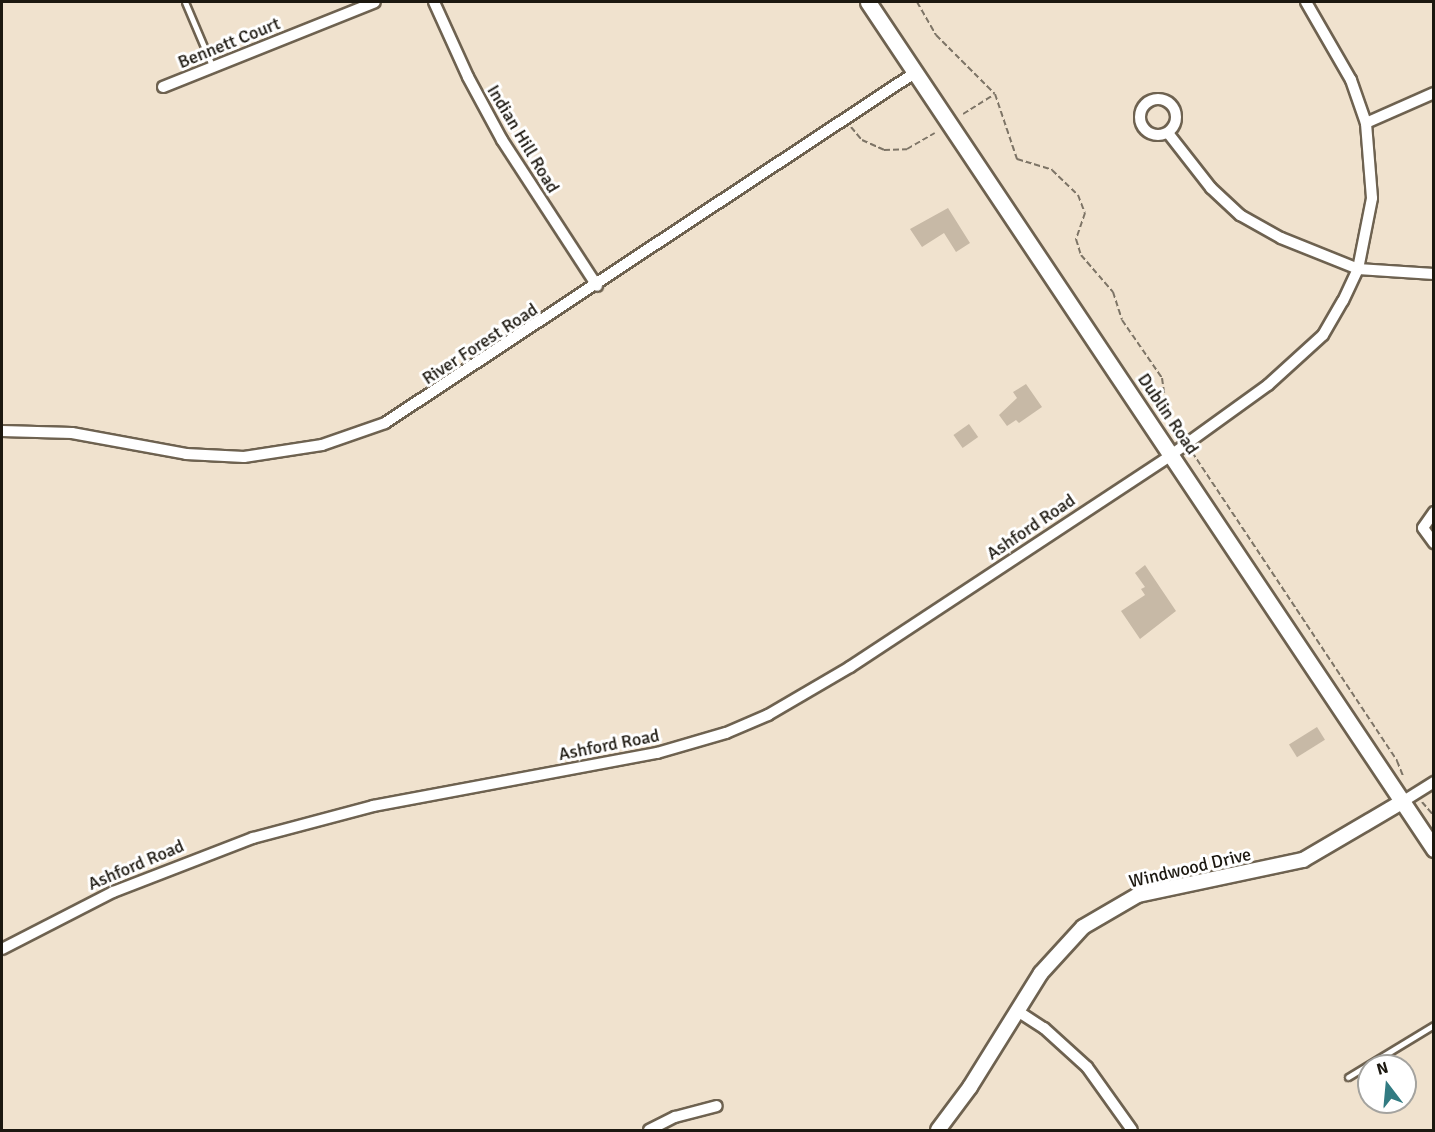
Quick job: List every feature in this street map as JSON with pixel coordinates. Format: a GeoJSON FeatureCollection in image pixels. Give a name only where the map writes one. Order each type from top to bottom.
{"type":"FeatureCollection","features":[{"type":"Feature","properties":{"kind":"main road","name":"Dublin Road"},"geometry":{"type":"LineString","coordinates":[[868,2],[1171,454],[1408,798],[1434,849]]}},
{"type":"Feature","properties":{"kind":"street","name":"Bennett Court"},"geometry":{"type":"LineString","coordinates":[[163,87],[375,2]]}},
{"type":"Feature","properties":{"kind":"street","name":"Indian Hill Road"},"geometry":{"type":"LineString","coordinates":[[434,2],[502,140],[597,286]]}},
{"type":"Feature","properties":{"kind":"street","name":"Ashford Road"},"geometry":{"type":"LineString","coordinates":[[2,950],[113,892],[253,838],[373,806],[625,760],[726,733],[817,689],[1186,444],[1298,362],[1323,335],[1358,269],[1372,198],[1366,123],[1352,80],[1306,2]]}},
{"type":"Feature","properties":{"kind":"street","name":"River Forest Road"},"geometry":{"type":"LineString","coordinates":[[2,431],[72,433],[220,457],[265,455],[322,445],[385,423],[412,408],[597,286],[916,72]]}},
{"type":"Feature","properties":{"kind":"street"},"geometry":{"type":"LineString","coordinates":[[1366,123],[1434,93]]}},
{"type":"Feature","properties":{"kind":"street"},"geometry":{"type":"LineString","coordinates":[[1168,133],[1211,188],[1240,214],[1281,238],[1358,269],[1434,274]]}},
{"type":"Feature","properties":{"kind":"street"},"geometry":{"type":"LineString","coordinates":[[1434,512],[1423,528],[1434,543]]}},
{"type":"Feature","properties":{"kind":"street"},"geometry":{"type":"LineString","coordinates":[[1408,798],[1434,782]]}},
{"type":"Feature","properties":{"kind":"street","name":"Windwood Drive"},"geometry":{"type":"LineString","coordinates":[[938,1131],[1060,948],[1110,909],[1138,895],[1303,860],[1408,798]]}},
{"type":"Feature","properties":{"kind":"street"},"geometry":{"type":"LineString","coordinates":[[1019,1012],[1044,1028],[1088,1067],[1132,1130]]}},
{"type":"Feature","properties":{"kind":"street"},"geometry":{"type":"LineString","coordinates":[[649,1131],[675,1117],[717,1106]]}},
{"type":"Feature","properties":{"kind":"lane"},"geometry":{"type":"LineString","coordinates":[[185,2],[213,68]]}},
{"type":"Feature","properties":{"kind":"lane"},"geometry":{"type":"LineString","coordinates":[[1348,1077],[1434,1025]]}},
{"type":"Feature","properties":{"kind":"path"},"geometry":{"type":"LineString","coordinates":[[917,2],[936,35],[995,94],[1017,159],[1052,170],[1078,195],[1085,213],[1076,239],[1081,255],[1113,292],[1122,320],[1162,378],[1167,413],[1397,761],[1408,798],[1434,816]]}},
{"type":"Feature","properties":{"kind":"path"},"geometry":{"type":"LineString","coordinates":[[963,114],[995,94]]}},
{"type":"Feature","properties":{"kind":"path"},"geometry":{"type":"LineString","coordinates":[[845,120],[862,140],[884,150],[908,149],[935,133]]}},
{"type":"Feature","properties":{"kind":"building"},"geometry":{"type":"Polygon","coordinates":[[[948,208],[970,243],[956,252],[944,233],[922,247],[910,229],[948,208]]]}},
{"type":"Feature","properties":{"kind":"building"},"geometry":{"type":"Polygon","coordinates":[[[1026,384],[1042,407],[1019,423],[1016,420],[1007,426],[999,415],[1017,398],[1013,392],[1026,384]]]}},
{"type":"Feature","properties":{"kind":"building"},"geometry":{"type":"Polygon","coordinates":[[[969,424],[978,437],[963,448],[953,435],[969,424]]]}},
{"type":"Feature","properties":{"kind":"building"},"geometry":{"type":"Polygon","coordinates":[[[1145,565],[1176,611],[1140,639],[1121,611],[1145,595],[1141,589],[1145,587],[1135,573],[1145,565]]]}},
{"type":"Feature","properties":{"kind":"building"},"geometry":{"type":"Polygon","coordinates":[[[1317,727],[1325,740],[1297,757],[1289,744],[1317,727]]]}}]}
